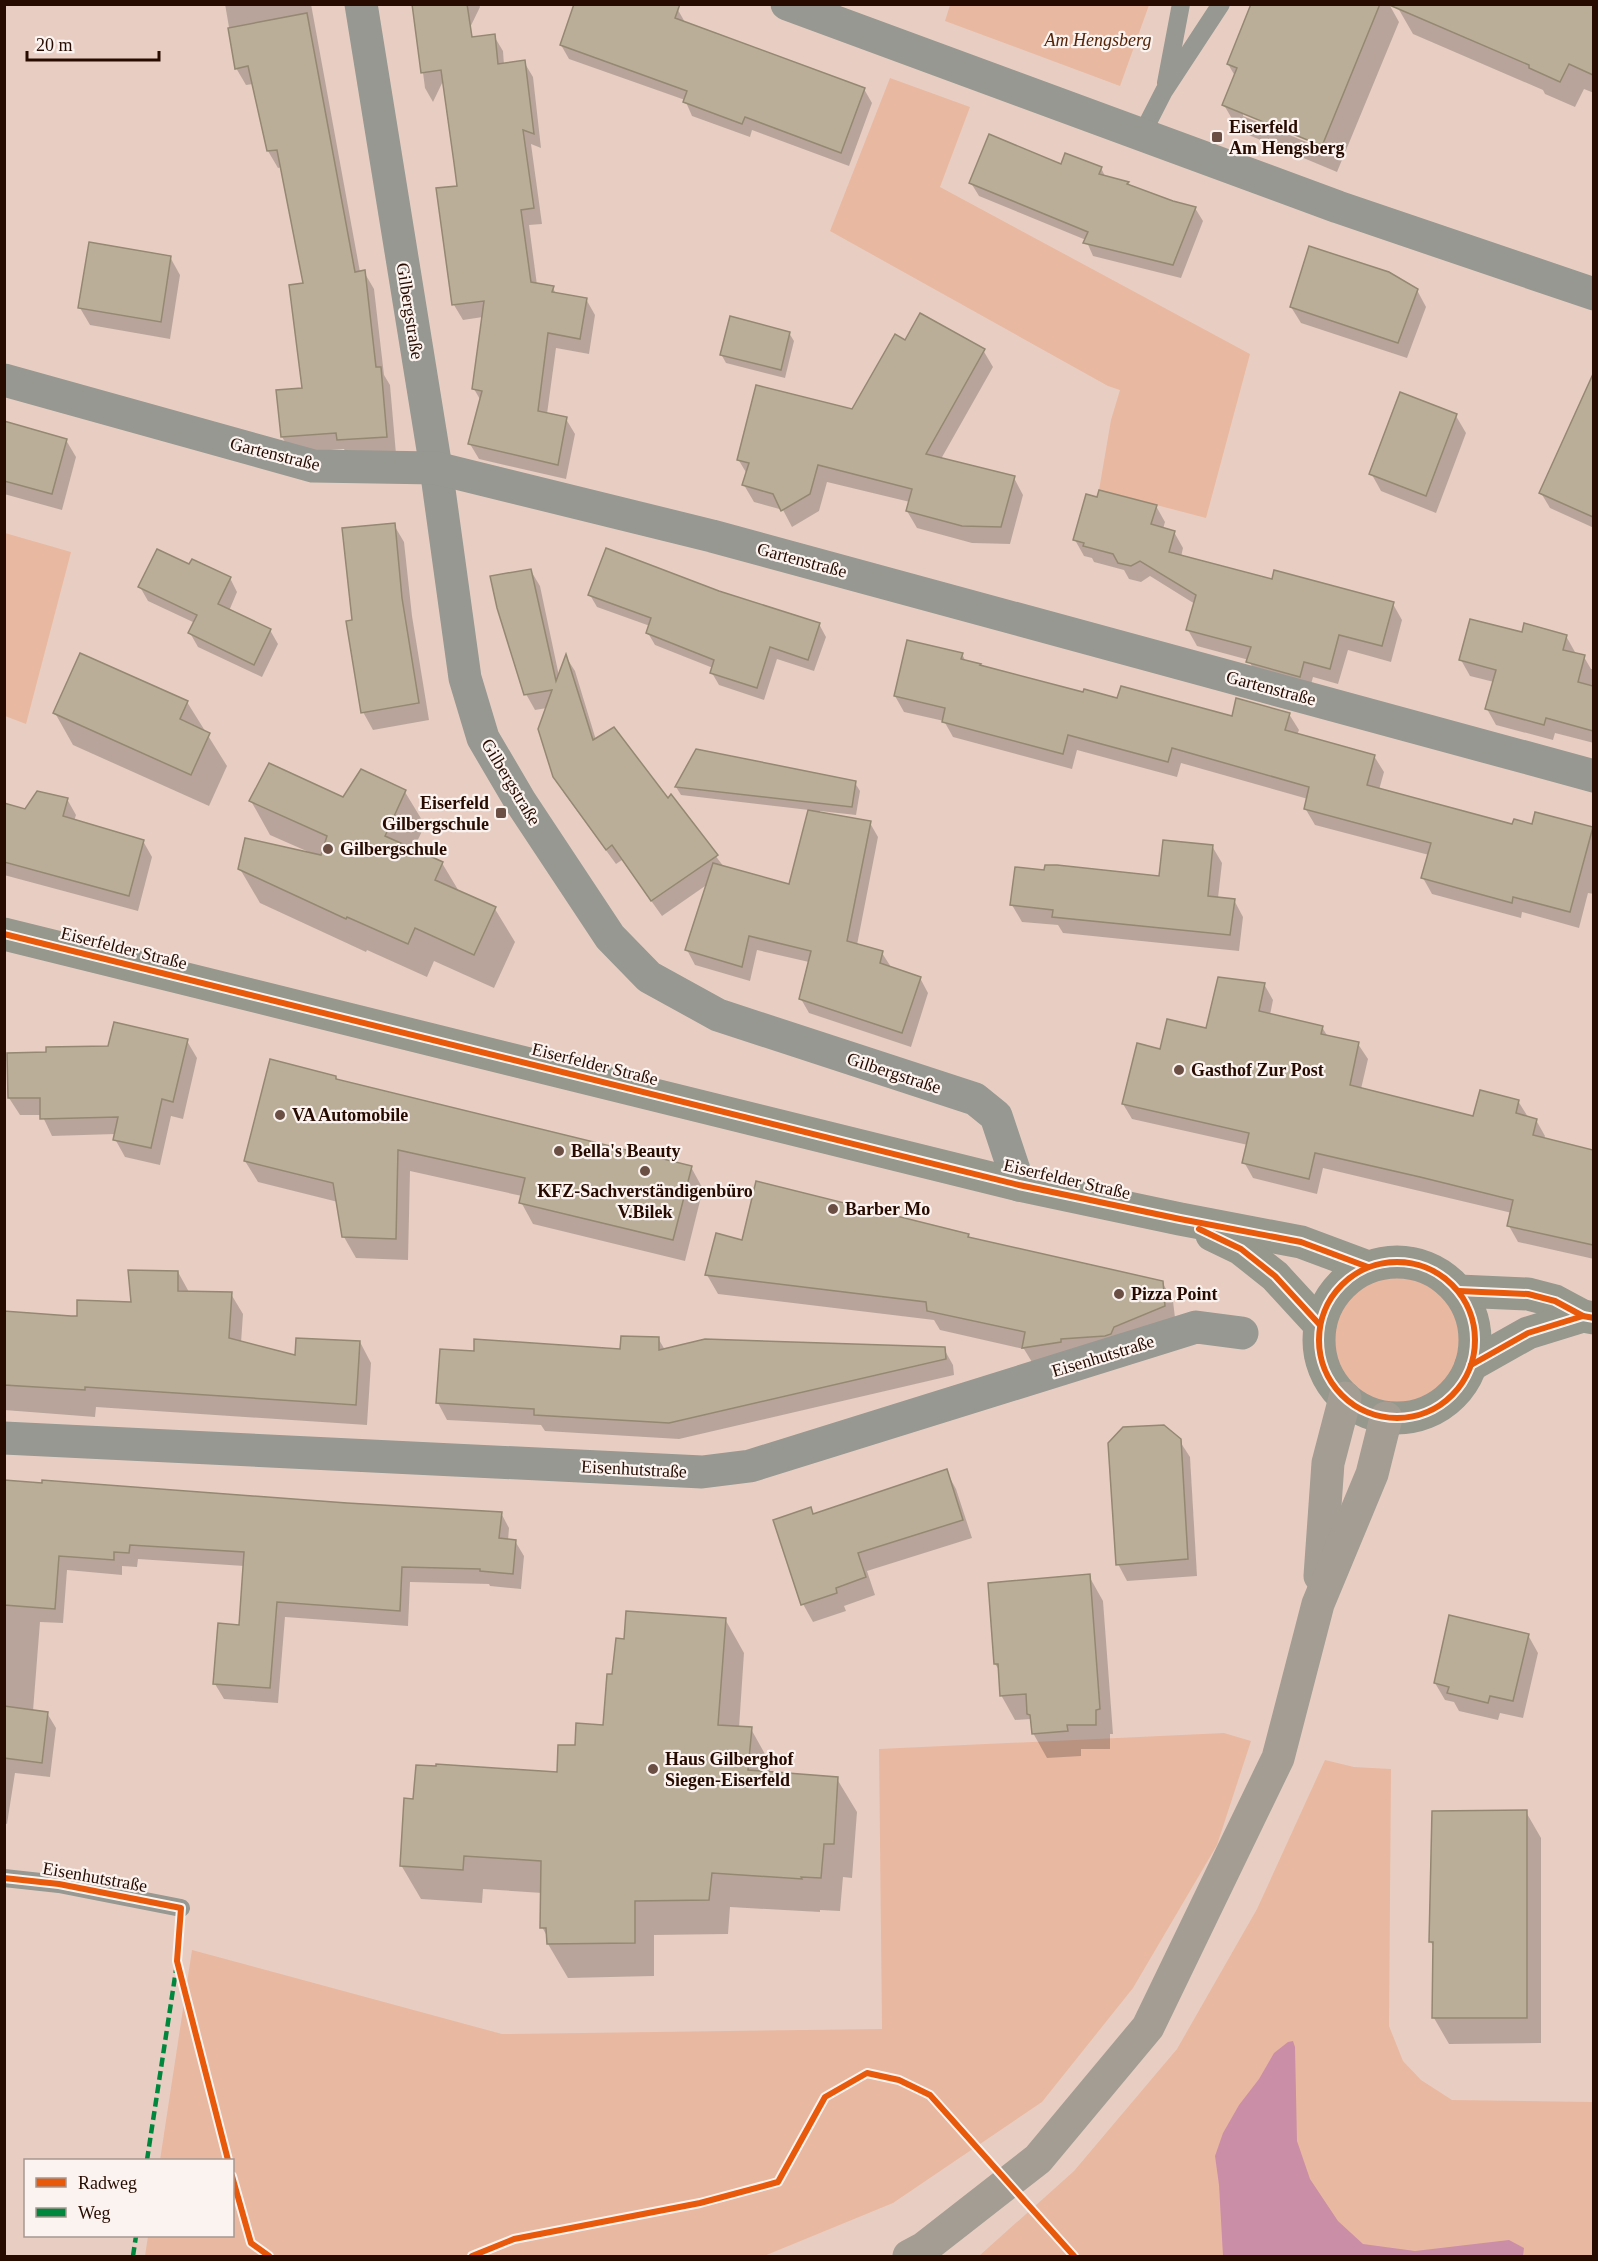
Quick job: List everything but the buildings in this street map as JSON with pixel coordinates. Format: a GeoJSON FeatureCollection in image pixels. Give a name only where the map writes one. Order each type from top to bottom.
{"type":"FeatureCollection","features":[{"type":"Feature","properties":{"kind":"highway"},"geometry":{"type":"LineString","coordinates":[[1318,1604],[1328,1463],[1345,1398]]}},
{"type":"Feature","properties":{"kind":"highway"},"geometry":{"type":"LineString","coordinates":[[909,2256],[924,2248],[1038,2159],[1148,2027],[1278,1758],[1318,1604],[1372,1474],[1386,1418]]}},
{"type":"Feature","properties":{"kind":"main road","name":"Eiserfelder Straße"},"geometry":{"type":"LineString","coordinates":[[4,934],[1019,1185],[1301,1242],[1368,1267]]}},
{"type":"Feature","properties":{"kind":"main road","name":"Eiserfelder Straße"},"geometry":{"type":"LineString","coordinates":[[1180,1219],[1241,1249],[1275,1275],[1320,1325]]}},
{"type":"Feature","properties":{"kind":"main road"},"geometry":{"type":"LineString","coordinates":[[1392,1261],[1417,1264],[1440,1274],[1459,1291],[1471,1314],[1476,1339],[1471,1365],[1462,1385],[1447,1401],[1429,1412],[1408,1418],[1386,1418],[1357,1408],[1332,1383],[1323,1365],[1319,1345],[1320,1325],[1329,1300],[1346,1280],[1368,1267],[1392,1261]]}},
{"type":"Feature","properties":{"kind":"main road"},"geometry":{"type":"LineString","coordinates":[[1459,1291],[1527,1294],[1554,1301],[1588,1317]]}},
{"type":"Feature","properties":{"kind":"main road"},"geometry":{"type":"LineString","coordinates":[[1471,1365],[1528,1334],[1588,1317]]}},
{"type":"Feature","properties":{"kind":"street","name":"Gilbergstraße"},"geometry":{"type":"LineString","coordinates":[[361,4],[436,468],[465,678],[483,738],[520,801],[610,937],[649,977],[718,1015],[975,1099],[996,1116],[1019,1185]]}},
{"type":"Feature","properties":{"kind":"street"},"geometry":{"type":"LineString","coordinates":[[787,4],[1338,207],[1593,294]]}},
{"type":"Feature","properties":{"kind":"street","name":"Gartenstraße"},"geometry":{"type":"LineString","coordinates":[[4,380],[313,466],[436,468],[724,539],[1593,776]]}},
{"type":"Feature","properties":{"kind":"street","name":"Eisenhutstraße"},"geometry":{"type":"LineString","coordinates":[[4,1438],[702,1472],[750,1466],[1196,1327],[1242,1333]]}},
{"type":"Feature","properties":{"kind":"lane"},"geometry":{"type":"LineString","coordinates":[[1164,90],[1181,4]]}},
{"type":"Feature","properties":{"kind":"lane"},"geometry":{"type":"LineString","coordinates":[[1141,136],[1164,90],[1221,4]]}},
{"type":"Feature","properties":{"kind":"lane","name":"Eisenhutstraße"},"geometry":{"type":"LineString","coordinates":[[4,1878],[59,1884],[181,1908]]}},
{"type":"Feature","properties":{"kind":"green space","name":"Am Hengsberg"},"geometry":{"type":"Polygon","coordinates":[[[950,4],[1149,5],[1120,86],[945,21],[950,4]]]}},
{"type":"Feature","properties":{"kind":"green space"},"geometry":{"type":"Polygon","coordinates":[[[890,78],[970,107],[940,187],[1250,354],[1206,518],[1099,490],[1111,420],[1120,390],[1108,386],[830,231],[890,78]]]}},
{"type":"Feature","properties":{"kind":"green space"},"geometry":{"type":"Polygon","coordinates":[[[5,533],[71,552],[26,724],[5,716],[5,533]]]}},
{"type":"Feature","properties":{"kind":"green space"},"geometry":{"type":"Polygon","coordinates":[[[1397,1262],[1412,1263],[1427,1268],[1452,1285],[1469,1310],[1474,1325],[1474,1355],[1469,1370],[1452,1395],[1427,1412],[1412,1417],[1397,1418],[1382,1417],[1367,1412],[1342,1395],[1325,1370],[1320,1355],[1319,1340],[1320,1325],[1325,1310],[1342,1285],[1367,1268],[1382,1263],[1397,1262]]]}},
{"type":"Feature","properties":{"kind":"green space"},"geometry":{"type":"Polygon","coordinates":[[[1224,1733],[1251,1741],[1217,1845],[1133,1988],[1042,2102],[893,2203],[764,2256],[145,2256],[148,2237],[234,2237],[234,2159],[160,2159],[192,1950],[502,2034],[882,2029],[879,1749],[1224,1733]]]}},
{"type":"Feature","properties":{"kind":"green space"},"geometry":{"type":"Polygon","coordinates":[[[1325,1760],[1354,1767],[1391,1769],[1389,2026],[1403,2061],[1421,2080],[1452,2100],[1593,2102],[1593,2256],[979,2256],[1074,2171],[1177,2049],[1257,1909],[1325,1760]]]}},
{"type":"Feature","properties":{"kind":"shaded area"},"geometry":{"type":"Polygon","coordinates":[[[1293,2041],[1297,2141],[1310,2179],[1338,2221],[1363,2244],[1415,2251],[1509,2240],[1524,2248],[1523,2256],[1223,2256],[1215,2156],[1223,2133],[1239,2105],[1259,2079],[1274,2053],[1288,2042],[1293,2041]]]}},
{"type":"Feature","properties":{"kind":"marked path"},"geometry":{"type":"LineString","coordinates":[[147,2159],[176,1970]]}},
{"type":"Feature","properties":{"kind":"marked path"},"geometry":{"type":"LineString","coordinates":[[133,2256],[136,2237]]}},
{"type":"Feature","properties":{"kind":"cycle path"},"geometry":{"type":"LineString","coordinates":[[4,934],[1019,1185],[1301,1242],[1368,1267]]}},
{"type":"Feature","properties":{"kind":"cycle path"},"geometry":{"type":"LineString","coordinates":[[1199,1229],[1241,1249],[1275,1276],[1320,1325]]}},
{"type":"Feature","properties":{"kind":"cycle path"},"geometry":{"type":"LineString","coordinates":[[1397,1262],[1412,1263],[1427,1268],[1452,1285],[1469,1310],[1474,1325],[1475,1340],[1474,1355],[1469,1370],[1452,1395],[1427,1412],[1412,1417],[1397,1418],[1382,1417],[1367,1412],[1342,1395],[1325,1370],[1320,1355],[1319,1340],[1320,1325],[1325,1310],[1342,1285],[1367,1268],[1382,1263],[1397,1262]]}},
{"type":"Feature","properties":{"kind":"cycle path"},"geometry":{"type":"LineString","coordinates":[[1459,1291],[1528,1294],[1555,1301],[1583,1316],[1594,1318]]}},
{"type":"Feature","properties":{"kind":"cycle path"},"geometry":{"type":"LineString","coordinates":[[1471,1365],[1528,1333],[1583,1316]]}},
{"type":"Feature","properties":{"kind":"cycle path"},"geometry":{"type":"LineString","coordinates":[[4,1878],[59,1884],[181,1908],[177,1961],[228,2159]]}},
{"type":"Feature","properties":{"kind":"cycle path"},"geometry":{"type":"LineString","coordinates":[[472,2256],[514,2239],[700,2203],[778,2182],[825,2097],[867,2073],[899,2080],[930,2095],[1074,2256]]}},
{"type":"Feature","properties":{"kind":"cycle path"},"geometry":{"type":"LineString","coordinates":[[234,2183],[251,2243],[269,2256]]}},
{"type":"Feature","properties":{"kind":"place","name":"Eiserfeld Am Hengsberg"},"geometry":{"type":"Point","coordinates":[1217,137]}},
{"type":"Feature","properties":{"kind":"place","name":"Eiserfeld Gilbergschule"},"geometry":{"type":"Point","coordinates":[501,813]}},
{"type":"Feature","properties":{"kind":"place","name":"Gilbergschule"},"geometry":{"type":"Point","coordinates":[328,849]}},
{"type":"Feature","properties":{"kind":"place","name":"Gasthof Zur Post"},"geometry":{"type":"Point","coordinates":[1179,1070]}},
{"type":"Feature","properties":{"kind":"place","name":"VA Automobile"},"geometry":{"type":"Point","coordinates":[280,1115]}},
{"type":"Feature","properties":{"kind":"place","name":"Bella's Beauty"},"geometry":{"type":"Point","coordinates":[559,1151]}},
{"type":"Feature","properties":{"kind":"place","name":"KFZ-Sachverständigenbüro V.Bilek"},"geometry":{"type":"Point","coordinates":[645,1171]}},
{"type":"Feature","properties":{"kind":"place","name":"Barber Mo"},"geometry":{"type":"Point","coordinates":[833,1209]}},
{"type":"Feature","properties":{"kind":"place","name":"Pizza Point"},"geometry":{"type":"Point","coordinates":[1119,1294]}},
{"type":"Feature","properties":{"kind":"place","name":"Haus Gilberghof Siegen-Eiserfeld"},"geometry":{"type":"Point","coordinates":[653,1769]}}]}
